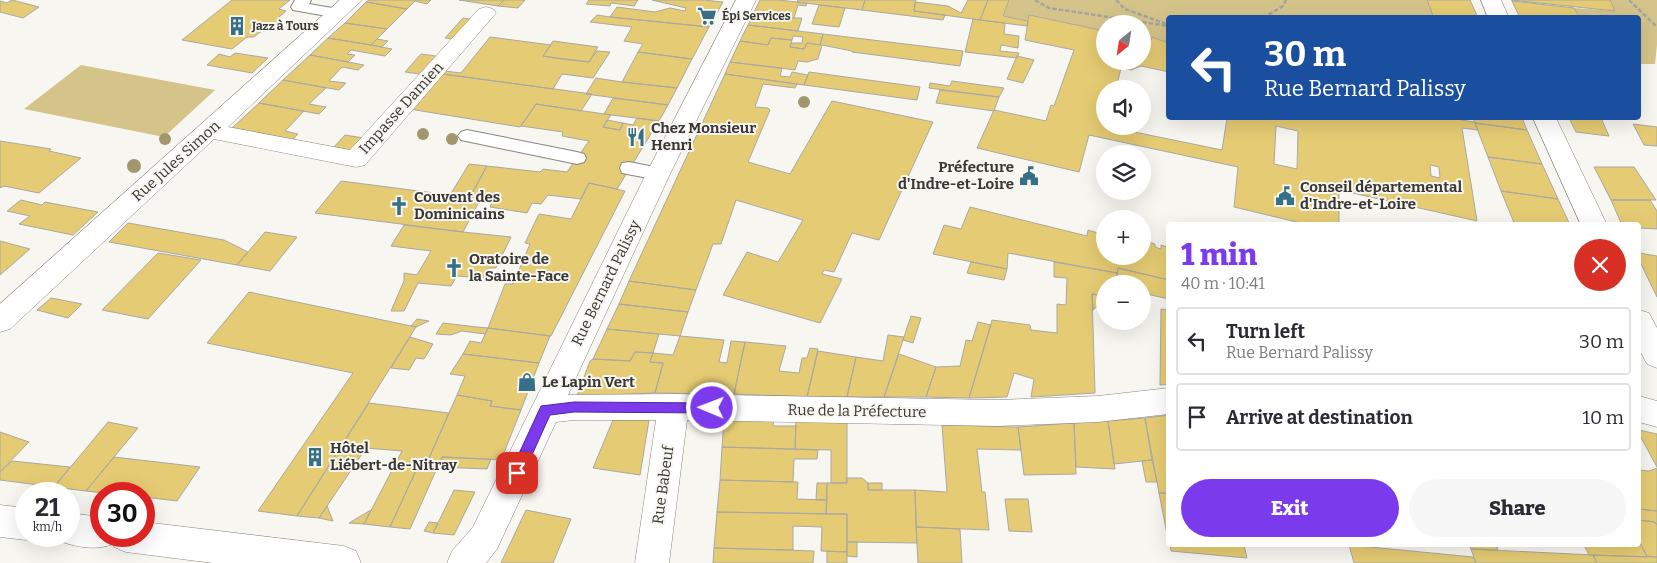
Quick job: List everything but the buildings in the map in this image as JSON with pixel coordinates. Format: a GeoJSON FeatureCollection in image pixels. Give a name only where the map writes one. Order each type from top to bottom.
{"type":"FeatureCollection","features":[{"type":"Feature","properties":{"kind":"street","name":"Rue Bernard Palissy"},"geometry":{"type":"LineString","coordinates":[[464,563],[485,538],[658,174],[746,0]]}},
{"type":"Feature","properties":{"kind":"street"},"geometry":{"type":"LineString","coordinates":[[1491,0],[1498,15]]}},
{"type":"Feature","properties":{"kind":"street","name":"Rue Jules Simon"},"geometry":{"type":"LineString","coordinates":[[0,322],[345,7]]}},
{"type":"Feature","properties":{"kind":"street","name":"Impasse Damien"},"geometry":{"type":"LineString","coordinates":[[210,131],[356,159],[486,13]]}},
{"type":"Feature","properties":{"kind":"street"},"geometry":{"type":"LineString","coordinates":[[1546,120],[1593,222]]}},
{"type":"Feature","properties":{"kind":"street","name":"Rue de la Préfecture"},"geometry":{"type":"LineString","coordinates":[[546,410],[574,407],[998,413],[1098,409],[1166,401]]}},
{"type":"Feature","properties":{"kind":"street","name":"Rue Babeuf"},"geometry":{"type":"LineString","coordinates":[[652,563],[673,408]]}},
{"type":"Feature","properties":{"kind":"street"},"geometry":{"type":"LineString","coordinates":[[1641,410],[1657,414]]}},
{"type":"Feature","properties":{"kind":"street"},"geometry":{"type":"LineString","coordinates":[[0,521],[15,523]]}},
{"type":"Feature","properties":{"kind":"street"},"geometry":{"type":"LineString","coordinates":[[155,540],[344,563]]}},
{"type":"Feature","properties":{"kind":"lane"},"geometry":{"type":"LineString","coordinates":[[303,0],[299,7],[345,7]]}},
{"type":"Feature","properties":{"kind":"lane"},"geometry":{"type":"LineString","coordinates":[[467,136],[577,158]]}},
{"type":"Feature","properties":{"kind":"lane"},"geometry":{"type":"LineString","coordinates":[[630,168],[658,174]]}},
{"type":"Feature","properties":{"kind":"path"},"geometry":{"type":"LineString","coordinates":[[1035,0],[1048,8],[1166,26]]}},
{"type":"Feature","properties":{"kind":"path"},"geometry":{"type":"LineString","coordinates":[[1116,0],[1125,9],[1166,25]]}},
{"type":"Feature","properties":{"kind":"path"},"geometry":{"type":"LineString","coordinates":[[1268,15],[1283,6],[1286,0]]}},
{"type":"Feature","properties":{"kind":"path"},"geometry":{"type":"LineString","coordinates":[[1629,0],[1657,27]]}},
{"type":"Feature","properties":{"kind":"shaded area"},"geometry":{"type":"Polygon","coordinates":[[[1009,0],[1427,0],[1433,15],[1166,15],[1165,42],[1153,37],[1151,40],[1151,15],[1096,15],[1096,29],[1029,15],[1028,21],[1003,16],[1009,0]]]}},
{"type":"Feature","properties":{"kind":"shaded area"},"geometry":{"type":"Polygon","coordinates":[[[1610,0],[1657,0],[1655,64],[1641,64],[1641,15],[1579,15],[1574,8],[1615,11],[1610,0]]]}},
{"type":"Feature","properties":{"kind":"shaded area"},"geometry":{"type":"Polygon","coordinates":[[[81,65],[215,90],[164,137],[24,109],[81,65]]]}},
{"type":"Feature","properties":{"kind":"place","name":"Épi Services"},"geometry":{"type":"Point","coordinates":[707,16]}},
{"type":"Feature","properties":{"kind":"place","name":"Jazz à Tours"},"geometry":{"type":"Point","coordinates":[237,26]}},
{"type":"Feature","properties":{"kind":"place","name":"Chez Monsieur Henri"},"geometry":{"type":"Point","coordinates":[636,137]}},
{"type":"Feature","properties":{"kind":"place","name":"Préfecture d'Indre-et-Loire"},"geometry":{"type":"Point","coordinates":[1029,176]}},
{"type":"Feature","properties":{"kind":"place","name":"Conseil départemental d'Indre-et-Loire"},"geometry":{"type":"Point","coordinates":[1285,196]}},
{"type":"Feature","properties":{"kind":"place","name":"Couvent des Dominicains"},"geometry":{"type":"Point","coordinates":[399,206]}},
{"type":"Feature","properties":{"kind":"place","name":"Oratoire de la Sainte-Face"},"geometry":{"type":"Point","coordinates":[454,268]}},
{"type":"Feature","properties":{"kind":"place","name":"Le Lapin Vert"},"geometry":{"type":"Point","coordinates":[527,382]}},
{"type":"Feature","properties":{"kind":"place","name":"Hôtel Liébert-de-Nitray"},"geometry":{"type":"Point","coordinates":[315,457]}},
{"type":"Feature","properties":{"kind":"route"},"geometry":{"type":"LineString","coordinates":[[517,473],[546,410],[574,407],[712,408]]}}]}
